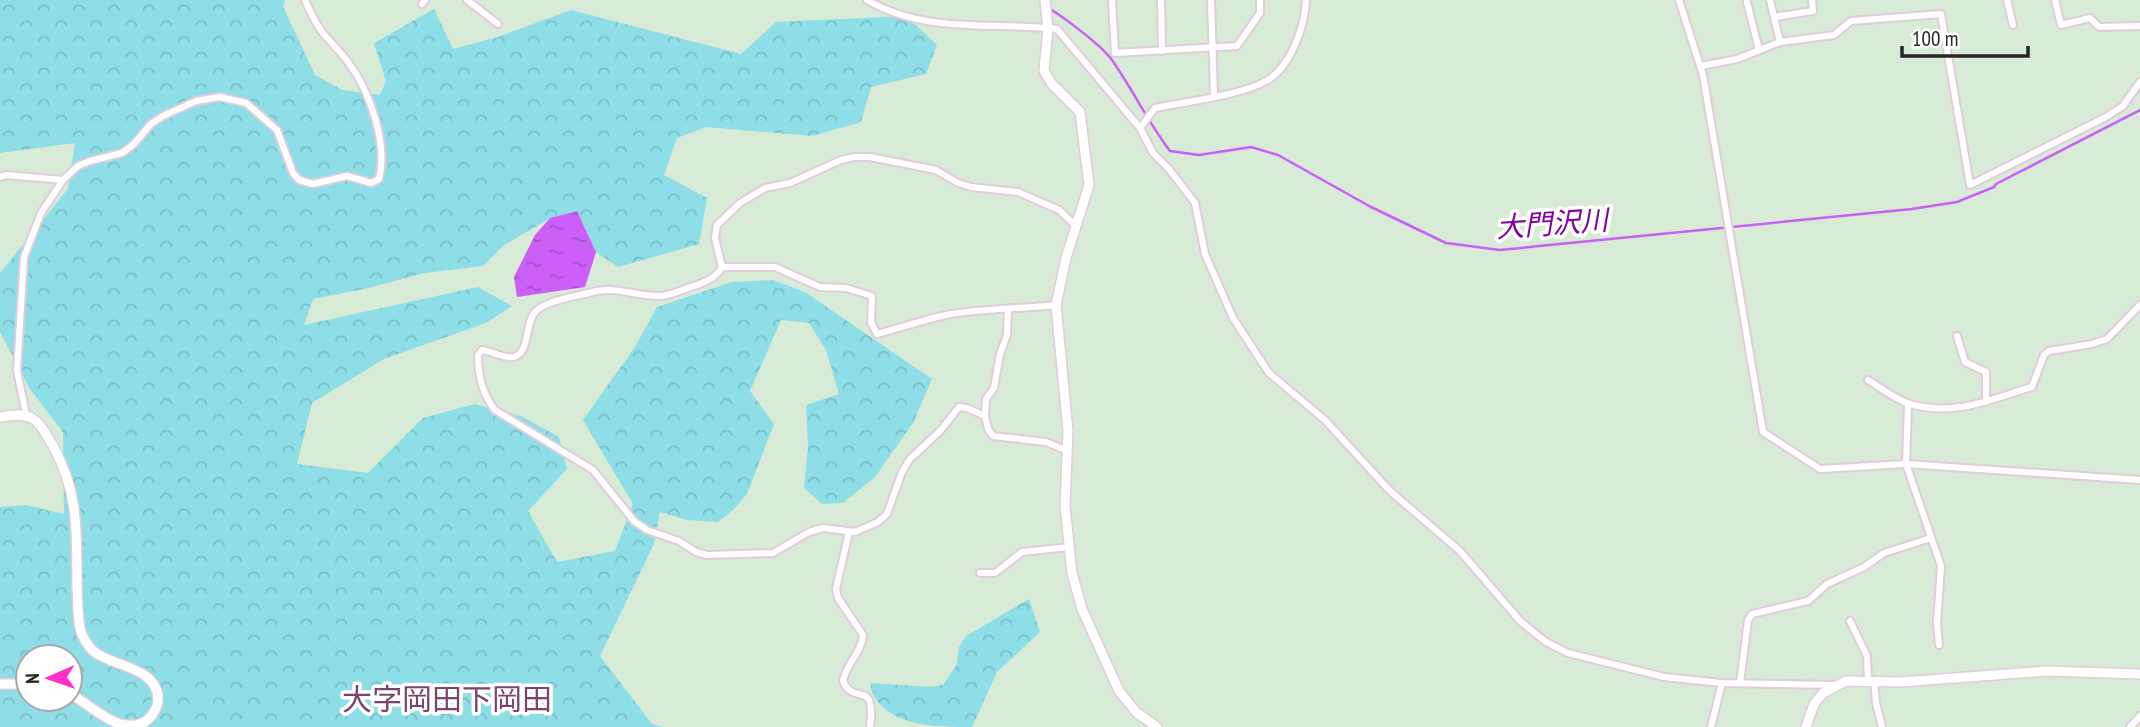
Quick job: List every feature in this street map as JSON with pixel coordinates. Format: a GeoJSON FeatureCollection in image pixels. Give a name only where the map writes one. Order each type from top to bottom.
{"type":"FeatureCollection","features":[{"type":"Feature","properties":{"kind":"street"},"geometry":{"type":"LineString","coordinates":[[84,703],[109,718],[126,725],[135,725],[149,718],[158,702],[157,691],[144,675],[102,657],[86,642],[78,616],[72,488],[42,426],[26,414],[17,371],[24,257],[41,213],[63,180],[78,166],[122,153],[133,145],[151,124],[196,101],[220,97],[246,103],[277,130],[293,173],[299,180],[313,184],[347,176],[376,182],[381,172],[380,134],[371,108],[349,62],[322,32],[305,0]]}},
{"type":"Feature","properties":{"kind":"street"},"geometry":{"type":"LineString","coordinates":[[467,0],[498,24]]}},
{"type":"Feature","properties":{"kind":"street"},"geometry":{"type":"LineString","coordinates":[[867,0],[887,11],[947,24],[1057,29],[1140,128],[1153,153],[1195,203],[1205,254],[1233,318],[1269,373],[1325,419],[1390,491],[1460,551],[1521,622],[1546,642],[1568,653],[1664,677],[1722,683],[1834,685]]}},
{"type":"Feature","properties":{"kind":"street"},"geometry":{"type":"LineString","coordinates":[[1112,0],[1115,53],[1237,46],[1260,13],[1260,0]]}},
{"type":"Feature","properties":{"kind":"street"},"geometry":{"type":"LineString","coordinates":[[1161,0],[1162,51]]}},
{"type":"Feature","properties":{"kind":"street"},"geometry":{"type":"LineString","coordinates":[[1211,0],[1214,95]]}},
{"type":"Feature","properties":{"kind":"street"},"geometry":{"type":"LineString","coordinates":[[1140,128],[1155,108],[1250,88],[1268,80],[1281,68],[1295,42],[1306,11],[1306,0]]}},
{"type":"Feature","properties":{"kind":"street"},"geometry":{"type":"LineString","coordinates":[[1679,0],[1700,66],[1728,216],[1763,432],[1820,469],[1906,464],[2140,480]]}},
{"type":"Feature","properties":{"kind":"street"},"geometry":{"type":"LineString","coordinates":[[1770,0],[1780,42]]}},
{"type":"Feature","properties":{"kind":"street"},"geometry":{"type":"LineString","coordinates":[[1774,17],[1813,11],[1812,0]]}},
{"type":"Feature","properties":{"kind":"street"},"geometry":{"type":"LineString","coordinates":[[2007,0],[2013,25]]}},
{"type":"Feature","properties":{"kind":"street"},"geometry":{"type":"LineString","coordinates":[[2055,0],[2061,25],[2090,18],[2099,27],[2140,26]]}},
{"type":"Feature","properties":{"kind":"street"},"geometry":{"type":"LineString","coordinates":[[1046,1],[1048,28],[1044,71],[1052,84],[1080,112],[1089,185],[1066,258],[1056,305],[1068,451],[1065,506],[1072,573],[1082,609],[1119,691],[1137,713],[1157,727]]}},
{"type":"Feature","properties":{"kind":"street"},"geometry":{"type":"LineString","coordinates":[[1747,2],[1759,50]]}},
{"type":"Feature","properties":{"kind":"street"},"geometry":{"type":"LineString","coordinates":[[1700,66],[1737,59],[1780,42],[1834,35],[1851,21],[1941,14],[1970,185],[2106,117],[2123,106],[2140,82]]}},
{"type":"Feature","properties":{"kind":"street"},"geometry":{"type":"LineString","coordinates":[[985,415],[958,407],[941,430],[910,458],[887,514],[877,522],[855,532],[823,528],[810,532],[773,553],[706,555],[679,541],[647,530],[634,521],[593,470],[495,410],[487,400],[480,377],[478,355],[482,350],[514,357],[522,351],[529,323],[536,311],[548,303],[601,290],[664,296],[707,281],[719,273],[722,267],[715,237],[717,225],[740,203],[765,188],[790,183],[841,160],[854,157],[936,170],[971,187],[1018,192],[1059,210],[1077,227]]}},
{"type":"Feature","properties":{"kind":"street"},"geometry":{"type":"LineString","coordinates":[[0,177],[63,180]]}},
{"type":"Feature","properties":{"kind":"street"},"geometry":{"type":"LineString","coordinates":[[722,267],[775,267],[820,287],[846,288],[872,296],[871,322],[877,334],[946,315],[1056,305]]}},
{"type":"Feature","properties":{"kind":"street"},"geometry":{"type":"LineString","coordinates":[[1868,380],[1908,404],[1948,410],[1986,402],[2032,387],[2044,355],[2049,351],[2107,339],[2140,305]]}},
{"type":"Feature","properties":{"kind":"street"},"geometry":{"type":"LineString","coordinates":[[1008,310],[1007,335],[1000,354],[994,388],[986,399],[988,429],[993,436],[1046,442],[1068,451]]}},
{"type":"Feature","properties":{"kind":"street"},"geometry":{"type":"LineString","coordinates":[[1957,336],[1965,362],[1986,372],[1986,402]]}},
{"type":"Feature","properties":{"kind":"street"},"geometry":{"type":"LineString","coordinates":[[1908,404],[1906,464],[1941,566],[1937,623],[1939,645]]}},
{"type":"Feature","properties":{"kind":"street"},"geometry":{"type":"LineString","coordinates":[[0,417],[26,414]]}},
{"type":"Feature","properties":{"kind":"street"},"geometry":{"type":"LineString","coordinates":[[849,532],[836,579],[836,589],[838,598],[863,635],[863,642],[843,681],[851,691],[871,700],[870,727]]}},
{"type":"Feature","properties":{"kind":"street"},"geometry":{"type":"LineString","coordinates":[[1740,683],[1745,636],[1752,614],[1808,601],[1828,584],[1864,567],[1884,553],[1931,538]]}},
{"type":"Feature","properties":{"kind":"street"},"geometry":{"type":"LineString","coordinates":[[980,573],[995,573],[1022,552],[1069,547]]}},
{"type":"Feature","properties":{"kind":"street"},"geometry":{"type":"LineString","coordinates":[[1850,621],[1867,656],[1882,727]]}},
{"type":"Feature","properties":{"kind":"street"},"geometry":{"type":"LineString","coordinates":[[1806,727],[1814,704],[1823,693],[1846,681],[1913,681],[2048,671],[2140,674]]}},
{"type":"Feature","properties":{"kind":"street"},"geometry":{"type":"LineString","coordinates":[[1711,727],[1722,683]]}},
{"type":"Feature","properties":{"kind":"street"},"geometry":{"type":"LineString","coordinates":[[2130,727],[2140,716]]}},
{"type":"Feature","properties":{"kind":"green space"},"geometry":{"type":"Polygon","coordinates":[[[0,0],[285,0],[283,7],[315,75],[342,90],[380,95],[386,81],[374,43],[434,9],[453,49],[498,37],[571,10],[741,54],[776,22],[906,16],[937,45],[926,74],[871,87],[861,122],[812,136],[706,127],[677,138],[664,175],[707,198],[699,244],[618,267],[596,252],[577,211],[550,218],[503,246],[483,266],[425,273],[313,299],[304,325],[478,287],[512,306],[486,323],[384,359],[312,403],[297,464],[368,473],[423,418],[475,404],[521,416],[559,437],[567,469],[528,511],[557,562],[615,551],[633,504],[583,420],[635,347],[657,307],[732,282],[773,280],[805,292],[932,379],[913,423],[875,477],[843,503],[822,504],[804,488],[808,446],[806,405],[839,394],[826,350],[809,323],[781,320],[750,391],[774,424],[747,494],[718,522],[687,520],[660,512],[654,544],[600,656],[652,724],[663,727],[0,727],[0,507],[26,505],[64,514],[63,432],[30,389],[0,332],[0,273],[68,189],[75,143],[0,153],[0,0]]]}},
{"type":"Feature","properties":{"kind":"green space"},"geometry":{"type":"Polygon","coordinates":[[[1029,599],[1040,632],[997,672],[972,727],[934,726],[909,721],[888,711],[874,696],[871,683],[930,687],[943,685],[957,664],[959,647],[966,636],[1029,599]]]}},
{"type":"Feature","properties":{"kind":"water"},"geometry":{"type":"Polygon","coordinates":[[[577,211],[596,252],[585,287],[517,297],[514,277],[535,235],[550,218],[577,211]]]}},
{"type":"Feature","properties":{"kind":"waterway","name":"大門沢川"},"geometry":{"type":"LineString","coordinates":[[1050,9],[1107,54],[1170,151],[1199,155],[1251,147],[1278,155],[1371,207],[1446,243],[1500,250],[1912,209],[1957,202],[1994,187],[2140,110]]}},
{"type":"Feature","properties":{"kind":"district","name":"大字岡田下岡田"},"geometry":{"type":"Point","coordinates":[447,698]}}]}
